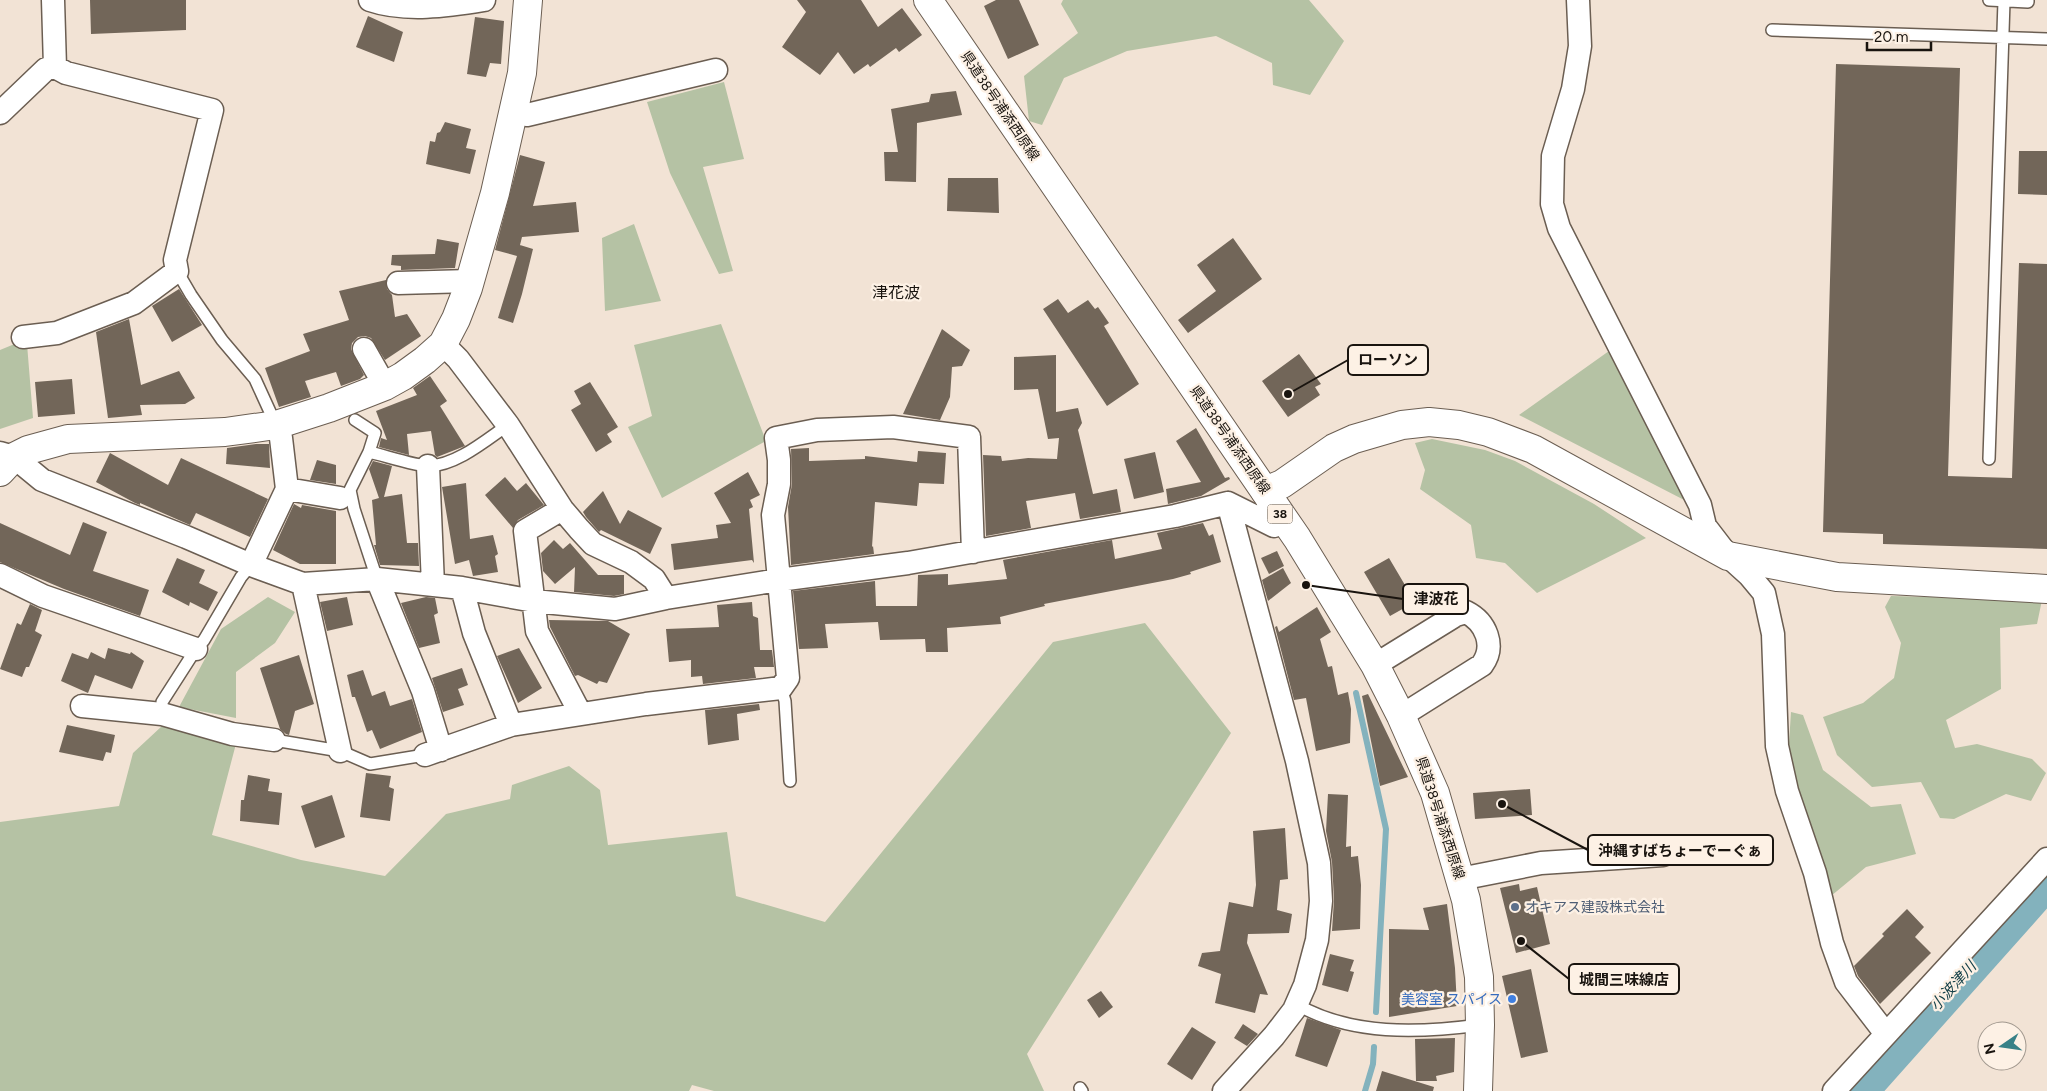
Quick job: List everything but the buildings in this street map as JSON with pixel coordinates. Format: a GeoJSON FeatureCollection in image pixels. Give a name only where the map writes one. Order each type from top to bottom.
{"type":"FeatureCollection","features":[{"type":"Feature","properties":{"kind":"street"},"geometry":{"type":"LineString","coordinates":[[53,0],[56,67]]}},
{"type":"Feature","properties":{"kind":"street"},"geometry":{"type":"LineString","coordinates":[[370,0],[400,5],[450,5],[484,0]]}},
{"type":"Feature","properties":{"kind":"street"},"geometry":{"type":"LineString","coordinates":[[5,461],[40,445],[68,439],[225,432],[276,425],[330,408],[385,386],[425,360],[443,344],[456,319],[470,281],[495,193],[522,73],[528,0]]}},
{"type":"Feature","properties":{"kind":"street","name":"県道38号浦添西原線"},"geometry":{"type":"LineString","coordinates":[[928,0],[1297,538],[1375,665],[1401,716],[1435,793],[1466,900],[1479,977],[1478,1091]]}},
{"type":"Feature","properties":{"kind":"street"},"geometry":{"type":"LineString","coordinates":[[1578,0],[1580,46],[1573,89],[1553,156],[1552,204],[1560,228],[1700,505],[1705,526],[1728,556],[1837,576],[2047,589]]}},
{"type":"Feature","properties":{"kind":"street"},"geometry":{"type":"LineString","coordinates":[[0,113],[46,69],[56,67],[66,73],[212,110],[175,260],[176,271],[134,303],[56,333],[23,337]]}},
{"type":"Feature","properties":{"kind":"street"},"geometry":{"type":"LineString","coordinates":[[513,112],[527,115],[716,70]]}},
{"type":"Feature","properties":{"kind":"street"},"geometry":{"type":"LineString","coordinates":[[398,283],[470,281]]}},
{"type":"Feature","properties":{"kind":"street"},"geometry":{"type":"LineString","coordinates":[[443,344],[458,359],[508,425],[562,509],[592,544],[631,562],[654,579],[666,598]]}},
{"type":"Feature","properties":{"kind":"street"},"geometry":{"type":"LineString","coordinates":[[364,349],[385,386]]}},
{"type":"Feature","properties":{"kind":"street"},"geometry":{"type":"LineString","coordinates":[[5,461],[42,480],[186,537],[251,566],[304,584],[377,580],[462,588],[534,601],[615,609],[666,598],[779,580],[908,563],[973,552],[1175,516],[1228,503],[1274,526],[1265,491],[1282,484],[1334,448],[1354,439],[1402,425],[1429,422],[1488,432],[1533,449],[1728,556],[1749,574],[1764,593],[1773,634],[1777,746],[1786,790],[1815,873],[1832,943],[1846,982],[1886,1034]]}},
{"type":"Feature","properties":{"kind":"street"},"geometry":{"type":"LineString","coordinates":[[251,566],[287,489],[281,438],[276,425]]}},
{"type":"Feature","properties":{"kind":"street"},"geometry":{"type":"LineString","coordinates":[[377,580],[422,691],[433,752],[511,725],[580,713],[781,688],[788,678],[773,515],[779,484],[779,460],[776,438],[817,430],[893,427],[969,437],[973,552]]}},
{"type":"Feature","properties":{"kind":"street"},"geometry":{"type":"LineString","coordinates":[[428,466],[433,585]]}},
{"type":"Feature","properties":{"kind":"street"},"geometry":{"type":"LineString","coordinates":[[287,489],[340,498]]}},
{"type":"Feature","properties":{"kind":"street"},"geometry":{"type":"LineString","coordinates":[[1224,1091],[1274,1036],[1294,1010],[1305,984],[1317,940],[1321,901],[1319,863],[1291,739],[1228,503]]}},
{"type":"Feature","properties":{"kind":"street"},"geometry":{"type":"LineString","coordinates":[[562,509],[524,531],[537,631],[580,713]]}},
{"type":"Feature","properties":{"kind":"street"},"geometry":{"type":"LineString","coordinates":[[0,576],[43,596],[196,649]]}},
{"type":"Feature","properties":{"kind":"street"},"geometry":{"type":"LineString","coordinates":[[304,584],[340,751]]}},
{"type":"Feature","properties":{"kind":"street"},"geometry":{"type":"LineString","coordinates":[[462,588],[474,632],[511,725]]}},
{"type":"Feature","properties":{"kind":"street"},"geometry":{"type":"LineString","coordinates":[[1375,665],[1456,615],[1466,612],[1475,617],[1485,629],[1489,644],[1488,657],[1482,665],[1401,716]]}},
{"type":"Feature","properties":{"kind":"street"},"geometry":{"type":"LineString","coordinates":[[82,706],[162,714],[232,734],[274,740]]}},
{"type":"Feature","properties":{"kind":"street"},"geometry":{"type":"LineString","coordinates":[[1460,879],[1541,863],[1663,855]]}},
{"type":"Feature","properties":{"kind":"street"},"geometry":{"type":"LineString","coordinates":[[1834,1091],[2047,859]]}},
{"type":"Feature","properties":{"kind":"lane"},"geometry":{"type":"LineString","coordinates":[[1989,0],[2028,2],[2028,0]]}},
{"type":"Feature","properties":{"kind":"lane"},"geometry":{"type":"LineString","coordinates":[[1989,460],[2004,1]]}},
{"type":"Feature","properties":{"kind":"lane"},"geometry":{"type":"LineString","coordinates":[[1772,30],[2047,39]]}},
{"type":"Feature","properties":{"kind":"lane"},"geometry":{"type":"LineString","coordinates":[[176,271],[222,340],[256,380],[276,425]]}},
{"type":"Feature","properties":{"kind":"lane"},"geometry":{"type":"LineString","coordinates":[[355,420],[375,433],[369,452],[350,490],[354,509],[377,580]]}},
{"type":"Feature","properties":{"kind":"lane"},"geometry":{"type":"LineString","coordinates":[[369,452],[428,466],[453,460],[508,425]]}},
{"type":"Feature","properties":{"kind":"lane"},"geometry":{"type":"LineString","coordinates":[[162,714],[162,702],[196,649],[204,640],[241,577],[251,566]]}},
{"type":"Feature","properties":{"kind":"lane"},"geometry":{"type":"LineString","coordinates":[[781,688],[785,701],[790,781]]}},
{"type":"Feature","properties":{"kind":"lane"},"geometry":{"type":"LineString","coordinates":[[274,740],[340,751],[370,764],[433,752]]}},
{"type":"Feature","properties":{"kind":"lane"},"geometry":{"type":"LineString","coordinates":[[1296,1004],[1312,1013],[1370,1029],[1434,1030],[1480,1026]]}},
{"type":"Feature","properties":{"kind":"green space"},"geometry":{"type":"Polygon","coordinates":[[[1063,0],[1309,0],[1344,41],[1310,95],[1273,85],[1272,63],[1216,36],[1127,51],[1064,78],[1042,125],[1029,121],[1024,76],[1078,33],[1061,4],[1063,0]]]}},
{"type":"Feature","properties":{"kind":"green space"},"geometry":{"type":"Polygon","coordinates":[[[724,82],[744,159],[703,167],[733,271],[719,274],[670,173],[647,102],[724,82]]]}},
{"type":"Feature","properties":{"kind":"green space"},"geometry":{"type":"Polygon","coordinates":[[[634,224],[661,301],[605,311],[602,238],[634,224]]]}},
{"type":"Feature","properties":{"kind":"green space"},"geometry":{"type":"Polygon","coordinates":[[[721,324],[766,441],[662,498],[628,427],[652,416],[634,345],[721,324]]]}},
{"type":"Feature","properties":{"kind":"green space"},"geometry":{"type":"Polygon","coordinates":[[[17,343],[27,344],[33,418],[0,429],[0,350],[17,343]]]}},
{"type":"Feature","properties":{"kind":"green space"},"geometry":{"type":"Polygon","coordinates":[[[1609,351],[1690,503],[1519,415],[1609,351]]]}},
{"type":"Feature","properties":{"kind":"green space"},"geometry":{"type":"Polygon","coordinates":[[[1432,439],[1485,450],[1515,461],[1594,504],[1646,538],[1537,593],[1505,563],[1476,558],[1471,525],[1420,489],[1425,470],[1415,443],[1432,439]]]}},
{"type":"Feature","properties":{"kind":"green space"},"geometry":{"type":"Polygon","coordinates":[[[1891,596],[2042,600],[2037,624],[2000,628],[2001,689],[1946,720],[1955,748],[1977,744],[2032,759],[2046,773],[2031,801],[2006,794],[1954,819],[1940,818],[1921,782],[1872,787],[1837,755],[1823,717],[1863,703],[1894,678],[1901,643],[1885,607],[1891,596]]]}},
{"type":"Feature","properties":{"kind":"green space"},"geometry":{"type":"Polygon","coordinates":[[[268,597],[295,612],[275,643],[236,672],[236,718],[179,707],[221,629],[268,597]]]}},
{"type":"Feature","properties":{"kind":"green space"},"geometry":{"type":"Polygon","coordinates":[[[1145,623],[1231,733],[1027,1054],[1044,1091],[714,1091],[692,1085],[689,1091],[0,1091],[0,822],[119,806],[133,753],[162,726],[237,740],[212,835],[301,860],[385,876],[446,814],[510,799],[512,785],[569,766],[600,790],[608,845],[727,832],[736,896],[825,922],[1053,642],[1145,623]]]}},
{"type":"Feature","properties":{"kind":"green space"},"geometry":{"type":"Polygon","coordinates":[[[1791,712],[1803,715],[1823,770],[1871,807],[1901,804],[1916,854],[1866,867],[1831,896],[1788,759],[1791,712]]]}},
{"type":"Feature","properties":{"kind":"waterway"},"geometry":{"type":"LineString","coordinates":[[1356,693],[1386,829],[1376,1012]]}},
{"type":"Feature","properties":{"kind":"waterway","name":"小波津川"},"geometry":{"type":"LineString","coordinates":[[1859,1091],[2047,880]]}},
{"type":"Feature","properties":{"kind":"waterway"},"geometry":{"type":"LineString","coordinates":[[1365,1091],[1373,1064],[1374,1047]]}},
{"type":"Feature","properties":{"kind":"place","name":"ローソン"},"geometry":{"type":"Point","coordinates":[1288,394]}},
{"type":"Feature","properties":{"kind":"place","name":"津波花"},"geometry":{"type":"Point","coordinates":[1306,585]}},
{"type":"Feature","properties":{"kind":"place","name":"沖縄すばちょーでーぐぁ"},"geometry":{"type":"Point","coordinates":[1502,804]}},
{"type":"Feature","properties":{"kind":"place","name":"オキアス建設株式会社"},"geometry":{"type":"Point","coordinates":[1515,907]}},
{"type":"Feature","properties":{"kind":"place","name":"城間三味線店"},"geometry":{"type":"Point","coordinates":[1521,941]}},
{"type":"Feature","properties":{"kind":"place","name":"美容室 スパイス"},"geometry":{"type":"Point","coordinates":[1512,999]}},
{"type":"Feature","properties":{"kind":"district","name":"津花波"},"geometry":{"type":"Point","coordinates":[896,292]}}]}
